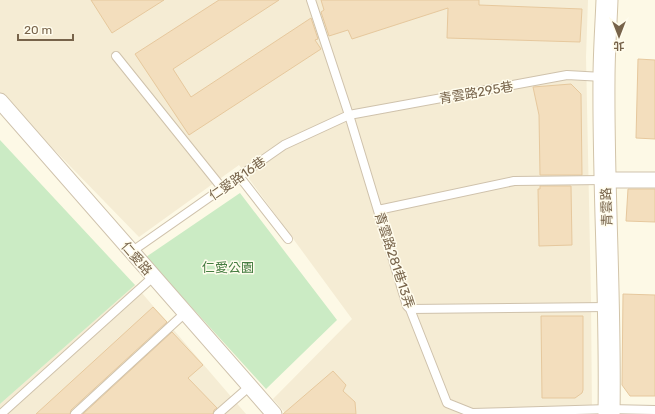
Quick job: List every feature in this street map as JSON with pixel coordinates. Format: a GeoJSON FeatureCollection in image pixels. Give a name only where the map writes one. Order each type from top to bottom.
{"type":"FeatureCollection","features":[{"type":"Feature","properties":{"kind":"street","name":"青雲路"},"geometry":{"type":"LineString","coordinates":[[607,0],[604,77],[609,412]]}},
{"type":"Feature","properties":{"kind":"street","name":"仁愛路"},"geometry":{"type":"LineString","coordinates":[[0,101],[274,414]]}},
{"type":"Feature","properties":{"kind":"street"},"geometry":{"type":"LineString","coordinates":[[605,180],[655,180]]}},
{"type":"Feature","properties":{"kind":"lane","name":"青雲路281巷13弄"},"geometry":{"type":"LineString","coordinates":[[311,0],[349,115],[407,306],[410,309],[446,403],[472,413],[609,412]]}},
{"type":"Feature","properties":{"kind":"lane"},"geometry":{"type":"LineString","coordinates":[[116,56],[222,188]]}},
{"type":"Feature","properties":{"kind":"lane","name":"青雲路295巷"},"geometry":{"type":"LineString","coordinates":[[349,115],[567,75],[604,77]]}},
{"type":"Feature","properties":{"kind":"lane","name":"仁愛路16巷"},"geometry":{"type":"LineString","coordinates":[[131,252],[284,145],[349,115]]}},
{"type":"Feature","properties":{"kind":"lane"},"geometry":{"type":"LineString","coordinates":[[239,176],[288,240]]}},
{"type":"Feature","properties":{"kind":"lane"},"geometry":{"type":"LineString","coordinates":[[378,210],[514,181],[605,180]]}},
{"type":"Feature","properties":{"kind":"lane"},"geometry":{"type":"LineString","coordinates":[[0,414],[153,277]]}},
{"type":"Feature","properties":{"kind":"lane"},"geometry":{"type":"LineString","coordinates":[[410,309],[608,307]]}},
{"type":"Feature","properties":{"kind":"lane"},"geometry":{"type":"LineString","coordinates":[[75,414],[185,313]]}},
{"type":"Feature","properties":{"kind":"lane"},"geometry":{"type":"LineString","coordinates":[[218,414],[250,386]]}},
{"type":"Feature","properties":{"kind":"lane"},"geometry":{"type":"LineString","coordinates":[[609,412],[655,410]]}},
{"type":"Feature","properties":{"kind":"shaded area"},"geometry":{"type":"Polygon","coordinates":[[[0,0],[588,0],[586,57],[592,414],[286,414],[273,399],[352,319],[239,165],[139,237],[0,94],[0,0]]]}},
{"type":"Feature","properties":{"kind":"shaded area"},"geometry":{"type":"Polygon","coordinates":[[[135,285],[246,414],[0,414],[0,404],[135,285]]]}},
{"type":"Feature","properties":{"kind":"green space"},"geometry":{"type":"Polygon","coordinates":[[[0,140],[135,285],[0,404],[0,140]]]}},
{"type":"Feature","properties":{"kind":"green space","name":"仁愛公園"},"geometry":{"type":"Polygon","coordinates":[[[240,193],[337,320],[266,389],[146,257],[240,193]]]}},
{"type":"Feature","properties":{"kind":"building"},"geometry":{"type":"Polygon","coordinates":[[[91,0],[164,0],[112,33],[91,0]]]}},
{"type":"Feature","properties":{"kind":"building"},"geometry":{"type":"Polygon","coordinates":[[[219,0],[279,0],[173,69],[191,97],[311,18],[318,39],[315,40],[321,49],[189,135],[135,54],[219,0]]]}},
{"type":"Feature","properties":{"kind":"building"},"geometry":{"type":"Polygon","coordinates":[[[321,0],[479,0],[479,5],[582,9],[580,42],[447,38],[448,8],[352,39],[348,30],[329,36],[321,12],[324,10],[321,0]]]}},
{"type":"Feature","properties":{"kind":"building"},"geometry":{"type":"Polygon","coordinates":[[[638,59],[655,60],[655,139],[636,138],[638,59]]]}},
{"type":"Feature","properties":{"kind":"building"},"geometry":{"type":"Polygon","coordinates":[[[571,84],[581,94],[582,175],[540,175],[539,115],[533,87],[571,84]]]}},
{"type":"Feature","properties":{"kind":"building"},"geometry":{"type":"Polygon","coordinates":[[[540,186],[571,186],[572,245],[539,246],[538,189],[540,189],[540,186]]]}},
{"type":"Feature","properties":{"kind":"building"},"geometry":{"type":"Polygon","coordinates":[[[628,189],[655,189],[655,222],[626,221],[628,189]]]}},
{"type":"Feature","properties":{"kind":"building"},"geometry":{"type":"Polygon","coordinates":[[[623,294],[655,295],[655,396],[630,396],[622,385],[623,294]]]}},
{"type":"Feature","properties":{"kind":"building"},"geometry":{"type":"Polygon","coordinates":[[[153,307],[167,322],[71,410],[70,414],[36,414],[153,307]]]}},
{"type":"Feature","properties":{"kind":"building"},"geometry":{"type":"Polygon","coordinates":[[[541,316],[583,316],[583,390],[582,393],[575,398],[542,398],[541,316]]]}},
{"type":"Feature","properties":{"kind":"building"},"geometry":{"type":"Polygon","coordinates":[[[172,332],[203,365],[188,378],[217,408],[214,410],[213,414],[83,414],[172,332]]]}},
{"type":"Feature","properties":{"kind":"building"},"geometry":{"type":"Polygon","coordinates":[[[333,371],[346,385],[343,391],[355,402],[356,414],[283,414],[333,371]]]}}]}
